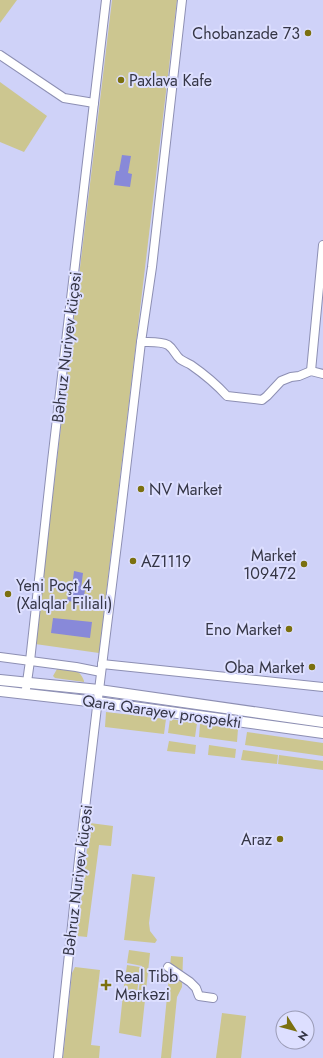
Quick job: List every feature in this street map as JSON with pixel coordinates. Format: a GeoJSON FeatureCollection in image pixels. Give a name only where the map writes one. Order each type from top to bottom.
{"type":"FeatureCollection","features":[{"type":"Feature","properties":{"kind":"main road","name":"Qara Qarayev prospekti"},"geometry":{"type":"LineString","coordinates":[[0,680],[99,690],[323,722]]}},
{"type":"Feature","properties":{"kind":"main road","name":"Qara Qarayev prospekti"},"geometry":{"type":"LineString","coordinates":[[0,691],[98,702],[323,733]]}},
{"type":"Feature","properties":{"kind":"street","name":"Bəhruz Nuriyev küçəsi"},"geometry":{"type":"LineString","coordinates":[[25,694],[106,0]]}},
{"type":"Feature","properties":{"kind":"street"},"geometry":{"type":"LineString","coordinates":[[99,690],[141,342],[152,266],[182,0]]}},
{"type":"Feature","properties":{"kind":"street"},"geometry":{"type":"LineString","coordinates":[[0,56],[64,98],[94,102]]}},
{"type":"Feature","properties":{"kind":"street"},"geometry":{"type":"LineString","coordinates":[[311,371],[323,245]]}},
{"type":"Feature","properties":{"kind":"street"},"geometry":{"type":"LineString","coordinates":[[141,342],[168,345],[181,360],[191,365],[220,388],[227,396],[262,400],[281,381],[311,371],[323,374]]}},
{"type":"Feature","properties":{"kind":"street"},"geometry":{"type":"LineString","coordinates":[[0,657],[76,667],[323,687]]}},
{"type":"Feature","properties":{"kind":"street","name":"Bəhruz Nuriyev küçəsi"},"geometry":{"type":"LineString","coordinates":[[58,1058],[78,866],[99,690]]}},
{"type":"Feature","properties":{"kind":"street"},"geometry":{"type":"LineString","coordinates":[[168,967],[190,982],[196,988],[199,996],[213,998]]}},
{"type":"Feature","properties":{"kind":"shaded area"},"geometry":{"type":"Polygon","coordinates":[[[0,0],[17,0],[0,23],[0,0]]]}},
{"type":"Feature","properties":{"kind":"shaded area"},"geometry":{"type":"Polygon","coordinates":[[[112,0],[177,0],[99,653],[35,644],[112,0]]]}},
{"type":"Feature","properties":{"kind":"shaded area"},"geometry":{"type":"Polygon","coordinates":[[[0,82],[47,116],[24,152],[0,142],[0,82]]]}},
{"type":"Feature","properties":{"kind":"shaded area"},"geometry":{"type":"Polygon","coordinates":[[[57,669],[77,671],[80,673],[84,682],[55,678],[53,676],[57,669]]]}},
{"type":"Feature","properties":{"kind":"shaded area"},"geometry":{"type":"Polygon","coordinates":[[[106,712],[166,719],[164,734],[105,727],[106,712]]]}},
{"type":"Feature","properties":{"kind":"shaded area"},"geometry":{"type":"Polygon","coordinates":[[[170,719],[197,723],[195,737],[168,733],[170,719]]]}},
{"type":"Feature","properties":{"kind":"shaded area"},"geometry":{"type":"Polygon","coordinates":[[[200,724],[238,729],[237,742],[199,737],[200,724]]]}},
{"type":"Feature","properties":{"kind":"shaded area"},"geometry":{"type":"Polygon","coordinates":[[[247,732],[323,743],[323,756],[245,745],[247,732]]]}},
{"type":"Feature","properties":{"kind":"shaded area"},"geometry":{"type":"Polygon","coordinates":[[[169,741],[196,745],[195,754],[167,751],[169,741]]]}},
{"type":"Feature","properties":{"kind":"shaded area"},"geometry":{"type":"Polygon","coordinates":[[[209,745],[236,749],[235,758],[208,755],[209,745]]]}},
{"type":"Feature","properties":{"kind":"shaded area"},"geometry":{"type":"Polygon","coordinates":[[[243,750],[278,755],[277,764],[241,760],[243,750]]]}},
{"type":"Feature","properties":{"kind":"shaded area"},"geometry":{"type":"Polygon","coordinates":[[[279,755],[323,761],[323,770],[278,764],[279,755]]]}},
{"type":"Feature","properties":{"kind":"shaded area"},"geometry":{"type":"Polygon","coordinates":[[[90,823],[113,826],[111,846],[99,845],[87,937],[77,936],[90,823]]]}},
{"type":"Feature","properties":{"kind":"shaded area"},"geometry":{"type":"Polygon","coordinates":[[[132,874],[155,877],[149,923],[150,931],[157,940],[155,943],[124,940],[132,874]]]}},
{"type":"Feature","properties":{"kind":"shaded area"},"geometry":{"type":"Polygon","coordinates":[[[129,950],[150,953],[141,1037],[119,1033],[123,994],[138,995],[142,966],[127,963],[129,950]]]}},
{"type":"Feature","properties":{"kind":"shaded area"},"geometry":{"type":"Polygon","coordinates":[[[171,956],[183,957],[182,987],[177,997],[171,1058],[161,1058],[171,956]]]}},
{"type":"Feature","properties":{"kind":"shaded area"},"geometry":{"type":"Polygon","coordinates":[[[127,965],[140,967],[137,994],[123,992],[127,965]]]}},
{"type":"Feature","properties":{"kind":"shaded area"},"geometry":{"type":"Polygon","coordinates":[[[75,967],[100,970],[91,1045],[100,1046],[99,1058],[63,1058],[72,973],[75,967]]]}},
{"type":"Feature","properties":{"kind":"shaded area"},"geometry":{"type":"Polygon","coordinates":[[[222,1013],[246,1016],[241,1058],[216,1058],[222,1013]]]}},
{"type":"Feature","properties":{"kind":"water"},"geometry":{"type":"Polygon","coordinates":[[[122,155],[131,156],[128,173],[132,174],[130,187],[114,185],[116,171],[119,171],[122,155]]]}},
{"type":"Feature","properties":{"kind":"water"},"geometry":{"type":"Polygon","coordinates":[[[74,571],[83,573],[81,589],[85,590],[83,603],[67,601],[69,588],[72,588],[74,571]]]}},
{"type":"Feature","properties":{"kind":"water"},"geometry":{"type":"Polygon","coordinates":[[[53,618],[92,622],[90,638],[51,633],[53,618]]]}},
{"type":"Feature","properties":{"kind":"place","name":"Chobanzade 73"},"geometry":{"type":"Point","coordinates":[308,33]}},
{"type":"Feature","properties":{"kind":"place","name":"Paxlava Kafe"},"geometry":{"type":"Point","coordinates":[121,80]}},
{"type":"Feature","properties":{"kind":"place","name":"NV Market"},"geometry":{"type":"Point","coordinates":[141,489]}},
{"type":"Feature","properties":{"kind":"place","name":"AZ1119"},"geometry":{"type":"Point","coordinates":[133,561]}},
{"type":"Feature","properties":{"kind":"place","name":"Market 109472"},"geometry":{"type":"Point","coordinates":[304,564]}},
{"type":"Feature","properties":{"kind":"place","name":"Yeni Poçt 4 (Xalqlar Filialı)"},"geometry":{"type":"Point","coordinates":[8,594]}},
{"type":"Feature","properties":{"kind":"place","name":"Eno Market"},"geometry":{"type":"Point","coordinates":[289,629]}},
{"type":"Feature","properties":{"kind":"place","name":"Oba Market"},"geometry":{"type":"Point","coordinates":[312,667]}},
{"type":"Feature","properties":{"kind":"place","name":"Araz"},"geometry":{"type":"Point","coordinates":[280,839]}},
{"type":"Feature","properties":{"kind":"place","name":"Real Tibb Mərkəzi"},"geometry":{"type":"Point","coordinates":[106,985]}}]}
